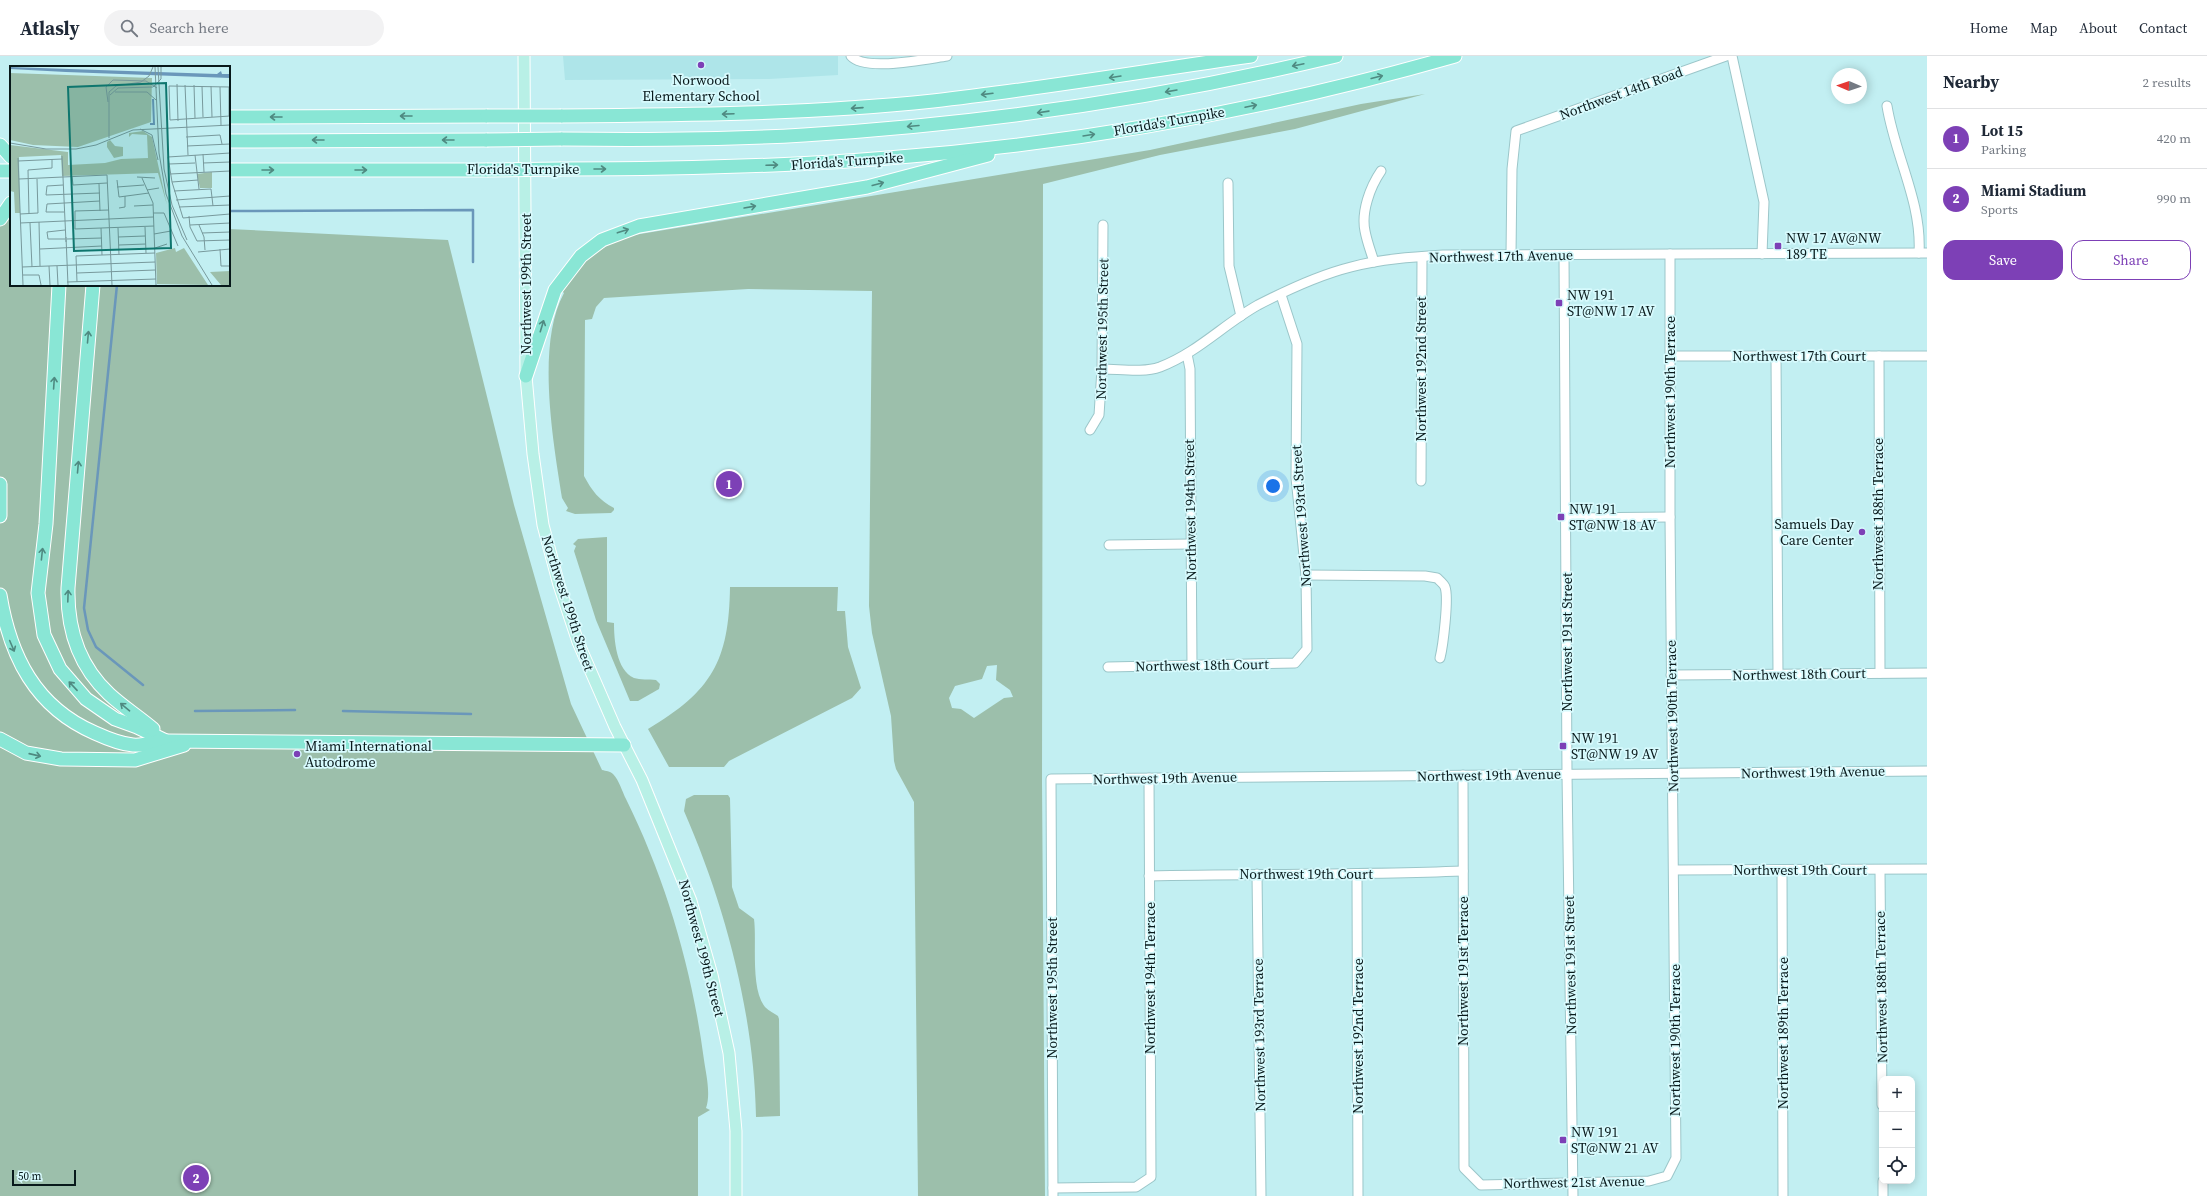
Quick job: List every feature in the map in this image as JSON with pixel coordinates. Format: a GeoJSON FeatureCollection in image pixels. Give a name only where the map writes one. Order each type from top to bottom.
{"type":"FeatureCollection","features":[{"type":"Feature","properties":{"kind":"highway"},"geometry":{"type":"LineString","coordinates":[[230,117],[561,116],[761,113],[884,105],[1024,90],[1251,56]]}},
{"type":"Feature","properties":{"kind":"highway","name":"Florida's Turnpike"},"geometry":{"type":"LineString","coordinates":[[230,141],[763,137],[846,132],[963,121],[1066,109],[1239,78],[1336,56]]}},
{"type":"Feature","properties":{"kind":"highway","name":"Florida's Turnpike"},"geometry":{"type":"LineString","coordinates":[[230,170],[561,169],[811,164],[890,158],[1036,142],[1171,122],[1250,106],[1358,81],[1455,56]]}},
{"type":"Feature","properties":{"kind":"highway"},"geometry":{"type":"LineString","coordinates":[[526,376],[555,290],[581,256],[602,240],[614,234],[639,226],[867,187],[1036,142]]}},
{"type":"Feature","properties":{"kind":"highway"},"geometry":{"type":"LineString","coordinates":[[0,145],[10,156]]}},
{"type":"Feature","properties":{"kind":"highway"},"geometry":{"type":"LineString","coordinates":[[0,218],[10,204]]}},
{"type":"Feature","properties":{"kind":"highway"},"geometry":{"type":"LineString","coordinates":[[59,286],[46,524],[38,593],[44,635],[60,669],[86,699],[115,719],[137,727],[166,741]]}},
{"type":"Feature","properties":{"kind":"highway"},"geometry":{"type":"LineString","coordinates":[[94,286],[69,580],[69,616],[71,631],[81,657],[94,677],[109,693],[166,741]]}},
{"type":"Feature","properties":{"kind":"highway"},"geometry":{"type":"LineString","coordinates":[[0,484],[0,516]]}},
{"type":"Feature","properties":{"kind":"highway"},"geometry":{"type":"LineString","coordinates":[[0,595],[8,636],[19,663],[47,702],[82,728],[106,738],[133,745],[166,741],[624,745]]}},
{"type":"Feature","properties":{"kind":"highway"},"geometry":{"type":"LineString","coordinates":[[0,739],[26,753],[61,759],[135,760],[195,742]]}},
{"type":"Feature","properties":{"kind":"main road","name":"Northwest 199th Street"},"geometry":{"type":"LineString","coordinates":[[524,56],[526,376],[533,454],[543,525],[555,570],[578,642],[593,679],[642,780],[692,901],[712,974],[729,1053],[736,1130],[736,1196]]}},
{"type":"Feature","properties":{"kind":"street"},"geometry":{"type":"LineString","coordinates":[[852,58],[860,63],[887,64],[947,56]]}},
{"type":"Feature","properties":{"kind":"street","name":"Northwest 14th Road"},"geometry":{"type":"LineString","coordinates":[[1511,255],[1512,170],[1516,131],[1726,56]]}},
{"type":"Feature","properties":{"kind":"street"},"geometry":{"type":"LineString","coordinates":[[1732,56],[1764,202],[1762,254]]}},
{"type":"Feature","properties":{"kind":"street"},"geometry":{"type":"LineString","coordinates":[[1887,106],[1895,142],[1916,212],[1923,253]]}},
{"type":"Feature","properties":{"kind":"street"},"geometry":{"type":"LineString","coordinates":[[1374,262],[1364,230],[1365,216],[1370,190],[1381,171]]}},
{"type":"Feature","properties":{"kind":"street"},"geometry":{"type":"LineString","coordinates":[[1228,183],[1229,266],[1241,316]]}},
{"type":"Feature","properties":{"kind":"street","name":"Northwest 195th Street"},"geometry":{"type":"LineString","coordinates":[[1090,430],[1099,415],[1102,369],[1103,225]]}},
{"type":"Feature","properties":{"kind":"street","name":"Northwest 17th Avenue"},"geometry":{"type":"LineString","coordinates":[[1102,369],[1138,369],[1159,367],[1187,354],[1241,316],[1281,295],[1308,282],[1349,267],[1374,262],[1422,257],[1511,255],[1923,253]]}},
{"type":"Feature","properties":{"kind":"street","name":"Northwest 190th Terrace"},"geometry":{"type":"LineString","coordinates":[[1667,1176],[1676,1158],[1671,675],[1670,254]]}},
{"type":"Feature","properties":{"kind":"street","name":"Northwest 191st Street"},"geometry":{"type":"LineString","coordinates":[[1564,255],[1567,774],[1573,1196]]}},
{"type":"Feature","properties":{"kind":"street","name":"Northwest 192nd Street"},"geometry":{"type":"LineString","coordinates":[[1421,481],[1422,257]]}},
{"type":"Feature","properties":{"kind":"street","name":"Northwest 193rd Street"},"geometry":{"type":"LineString","coordinates":[[1281,295],[1297,344],[1296,478],[1306,575],[1307,648],[1295,663]]}},
{"type":"Feature","properties":{"kind":"street","name":"Northwest 194th Street"},"geometry":{"type":"LineString","coordinates":[[1187,354],[1190,369],[1192,666]]}},
{"type":"Feature","properties":{"kind":"street","name":"Northwest 17th Court"},"geometry":{"type":"LineString","coordinates":[[1670,356],[1927,356]]}},
{"type":"Feature","properties":{"kind":"street"},"geometry":{"type":"LineString","coordinates":[[1776,356],[1778,674]]}},
{"type":"Feature","properties":{"kind":"street","name":"Northwest 188th Terrace"},"geometry":{"type":"LineString","coordinates":[[1878,356],[1877,500],[1880,673]]}},
{"type":"Feature","properties":{"kind":"street"},"geometry":{"type":"LineString","coordinates":[[1566,518],[1670,517]]}},
{"type":"Feature","properties":{"kind":"street"},"geometry":{"type":"LineString","coordinates":[[1110,545],[1191,544]]}},
{"type":"Feature","properties":{"kind":"street"},"geometry":{"type":"LineString","coordinates":[[1306,575],[1437,578],[1445,587],[1446,594],[1440,658]]}},
{"type":"Feature","properties":{"kind":"street","name":"Northwest 18th Court"},"geometry":{"type":"LineString","coordinates":[[1108,667],[1295,663]]}},
{"type":"Feature","properties":{"kind":"street","name":"Northwest 18th Court"},"geometry":{"type":"LineString","coordinates":[[1671,675],[1927,673]]}},
{"type":"Feature","properties":{"kind":"street","name":"Northwest 19th Avenue"},"geometry":{"type":"LineString","coordinates":[[1051,779],[1927,771]]}},
{"type":"Feature","properties":{"kind":"street","name":"Northwest 191st Terrace"},"geometry":{"type":"LineString","coordinates":[[1463,775],[1464,1168]]}},
{"type":"Feature","properties":{"kind":"street","name":"Northwest 194th Terrace"},"geometry":{"type":"LineString","coordinates":[[1053,1192],[1136,1187],[1151,1177],[1149,778]]}},
{"type":"Feature","properties":{"kind":"street","name":"Northwest 195th Street"},"geometry":{"type":"LineString","coordinates":[[1051,779],[1053,1192]]}},
{"type":"Feature","properties":{"kind":"street","name":"Northwest 19th Court"},"geometry":{"type":"LineString","coordinates":[[1674,870],[1927,869]]}},
{"type":"Feature","properties":{"kind":"street","name":"Northwest 189th Terrace"},"geometry":{"type":"LineString","coordinates":[[1782,870],[1783,1196]]}},
{"type":"Feature","properties":{"kind":"street","name":"Northwest 188th Terrace"},"geometry":{"type":"LineString","coordinates":[[1880,870],[1882,1076]]}},
{"type":"Feature","properties":{"kind":"street","name":"Northwest 19th Court"},"geometry":{"type":"LineString","coordinates":[[1149,876],[1257,874],[1357,875],[1463,871]]}},
{"type":"Feature","properties":{"kind":"street","name":"Northwest 193rd Terrace"},"geometry":{"type":"LineString","coordinates":[[1257,874],[1261,1196]]}},
{"type":"Feature","properties":{"kind":"street","name":"Northwest 192nd Terrace"},"geometry":{"type":"LineString","coordinates":[[1357,875],[1358,1196]]}},
{"type":"Feature","properties":{"kind":"street","name":"Northwest 21st Avenue"},"geometry":{"type":"LineString","coordinates":[[1464,1168],[1481,1184],[1649,1181],[1667,1176]]}},
{"type":"Feature","properties":{"kind":"street"},"geometry":{"type":"LineString","coordinates":[[1883,1184],[1883,1196]]}},
{"type":"Feature","properties":{"kind":"shaded area","name":"Norwood Elementary School"},"geometry":{"type":"Polygon","coordinates":[[[563,56],[838,56],[838,75],[769,79],[565,80],[563,56]]]}},
{"type":"Feature","properties":{"kind":"green space"},"geometry":{"type":"Polygon","coordinates":[[[1425,94],[1295,129],[1160,155],[1043,184],[1042,783],[1045,1196],[918,1196],[914,802],[896,769],[894,761],[891,716],[872,633],[869,606],[872,291],[748,289],[604,298],[596,307],[592,319],[585,320],[584,476],[596,495],[614,508],[614,510],[611,513],[575,514],[566,511],[568,508],[562,498],[551,422],[549,393],[551,339],[556,314],[564,293],[561,290],[582,264],[590,257],[606,246],[628,236],[1150,150],[1361,104],[1425,94]],[[997,665],[987,666],[982,679],[955,686],[949,698],[952,708],[961,709],[974,718],[1004,698],[1013,697],[1010,690],[996,680],[997,665]]]}},
{"type":"Feature","properties":{"kind":"green space","name":"Miami International Autodrome"},"geometry":{"type":"Polygon","coordinates":[[[0,217],[10,217],[10,286],[230,286],[230,229],[448,240],[514,505],[571,704],[602,770],[612,773],[617,779],[640,830],[665,893],[685,959],[699,1026],[707,1078],[708,1097],[706,1108],[710,1110],[698,1117],[698,1196],[0,1196],[0,217]]]}},
{"type":"Feature","properties":{"kind":"green space"},"geometry":{"type":"Polygon","coordinates":[[[607,537],[607,622],[614,623],[617,654],[623,668],[628,674],[634,678],[656,680],[660,684],[659,689],[638,701],[630,701],[596,620],[574,551],[576,546],[573,544],[578,539],[607,537]]]}},
{"type":"Feature","properties":{"kind":"green space"},"geometry":{"type":"Polygon","coordinates":[[[730,587],[838,587],[837,611],[845,611],[848,647],[861,688],[852,698],[729,761],[724,767],[669,767],[648,729],[688,701],[702,687],[713,672],[726,635],[730,587]]]}},
{"type":"Feature","properties":{"kind":"green space"},"geometry":{"type":"Polygon","coordinates":[[[694,795],[728,795],[730,798],[732,887],[739,908],[754,919],[755,964],[757,988],[760,999],[765,1007],[778,1016],[779,1019],[780,1116],[756,1117],[750,1039],[735,960],[712,884],[684,811],[686,799],[694,795]]]}},
{"type":"Feature","properties":{"kind":"waterway"},"geometry":{"type":"LineString","coordinates":[[230,211],[473,210],[473,262]]}},
{"type":"Feature","properties":{"kind":"waterway"},"geometry":{"type":"LineString","coordinates":[[117,286],[84,608],[88,630],[96,647],[143,685]]}},
{"type":"Feature","properties":{"kind":"waterway"},"geometry":{"type":"LineString","coordinates":[[195,711],[295,710]]}},
{"type":"Feature","properties":{"kind":"waterway"},"geometry":{"type":"LineString","coordinates":[[343,711],[471,714]]}},
{"type":"Feature","properties":{"kind":"place","name":"Norwood Elementary School"},"geometry":{"type":"Point","coordinates":[701,65]}},
{"type":"Feature","properties":{"kind":"place","name":"NW 17 AV@NW 189 TE"},"geometry":{"type":"Point","coordinates":[1778,246]}},
{"type":"Feature","properties":{"kind":"place","name":"NW 191 ST@NW 17 AV"},"geometry":{"type":"Point","coordinates":[1559,303]}},
{"type":"Feature","properties":{"kind":"place","name":"Lot 15"},"geometry":{"type":"Point","coordinates":[729,484]}},
{"type":"Feature","properties":{"kind":"place","name":"NW 191 ST@NW 18 AV"},"geometry":{"type":"Point","coordinates":[1561,517]}},
{"type":"Feature","properties":{"kind":"place","name":"Samuels Day Care Center"},"geometry":{"type":"Point","coordinates":[1862,532]}},
{"type":"Feature","properties":{"kind":"place","name":"NW 191 ST@NW 19 AV"},"geometry":{"type":"Point","coordinates":[1563,746]}},
{"type":"Feature","properties":{"kind":"place","name":"Miami International Autodrome"},"geometry":{"type":"Point","coordinates":[297,754]}},
{"type":"Feature","properties":{"kind":"place","name":"NW 191 ST@NW 21 AV"},"geometry":{"type":"Point","coordinates":[1563,1140]}},
{"type":"Feature","properties":{"kind":"place","name":"Miami Stadium"},"geometry":{"type":"Point","coordinates":[196,1178]}}]}
